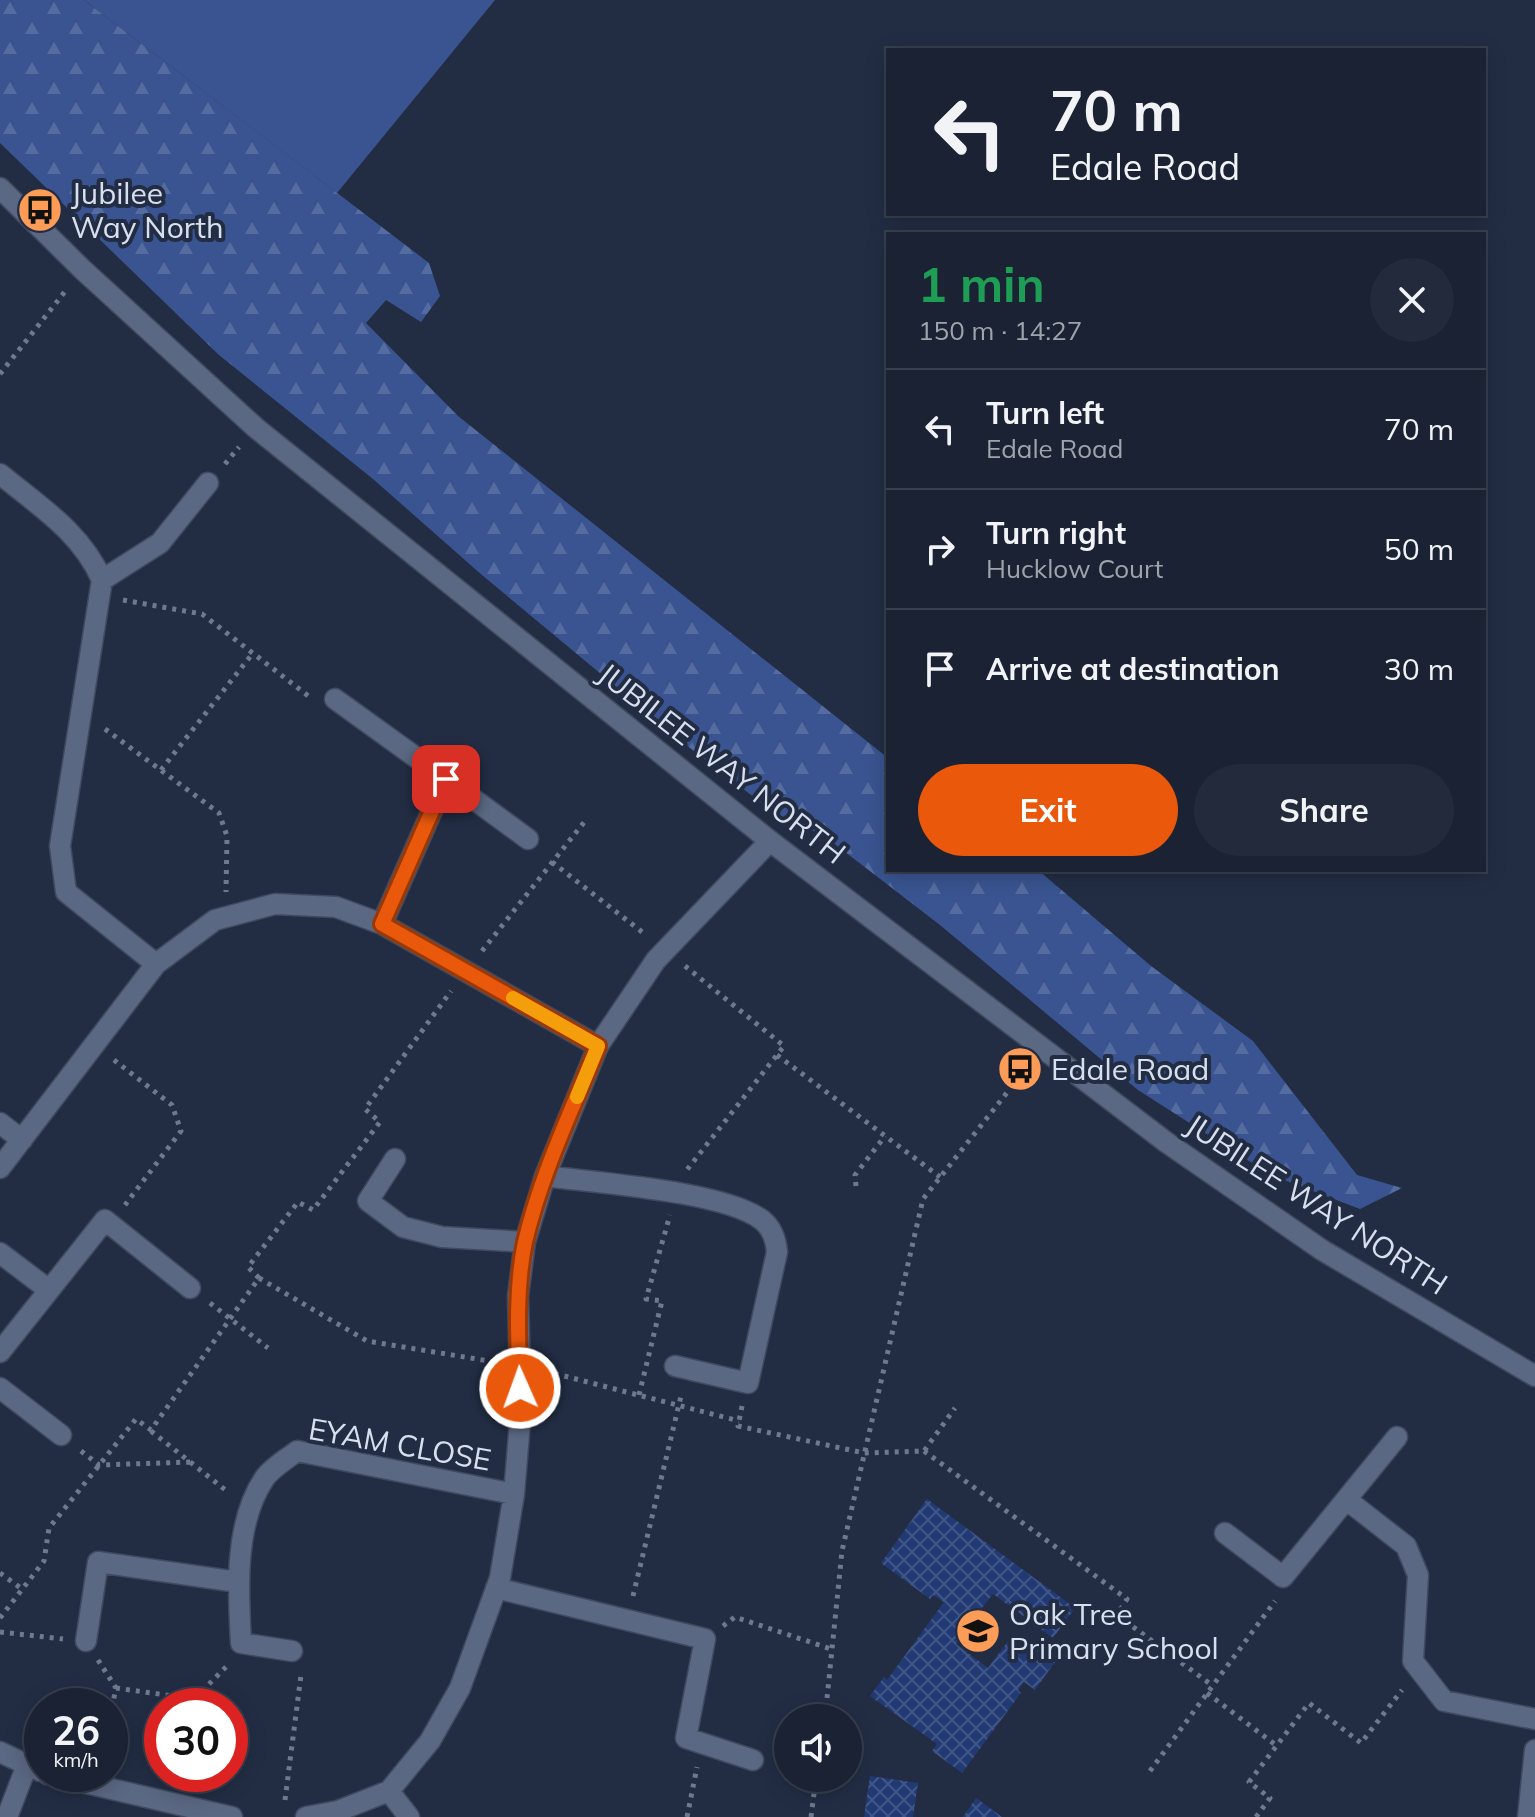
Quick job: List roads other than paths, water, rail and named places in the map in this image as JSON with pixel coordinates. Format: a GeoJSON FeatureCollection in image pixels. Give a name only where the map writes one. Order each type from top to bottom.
{"type":"FeatureCollection","features":[{"type":"Feature","properties":{"kind":"street","name":"JUBILEE WAY NORTH"},"geometry":{"type":"LineString","coordinates":[[0,188],[82,269],[256,428],[770,841],[1041,1049],[1322,1250],[1535,1376]]}},
{"type":"Feature","properties":{"kind":"street"},"geometry":{"type":"LineString","coordinates":[[0,474],[76,536],[101,588],[60,846],[66,892],[156,964]]}},
{"type":"Feature","properties":{"kind":"street"},"geometry":{"type":"LineString","coordinates":[[101,588],[160,543],[208,483]]}},
{"type":"Feature","properties":{"kind":"street"},"geometry":{"type":"LineString","coordinates":[[335,699],[528,839]]}},
{"type":"Feature","properties":{"kind":"street"},"geometry":{"type":"LineString","coordinates":[[382,924],[446,779]]}},
{"type":"Feature","properties":{"kind":"street"},"geometry":{"type":"LineString","coordinates":[[306,1817],[338,1811],[389,1791],[430,1741],[460,1688],[496,1588],[514,1494],[521,1410],[518,1296],[525,1242],[545,1176],[598,1046],[665,950],[770,841]]}},
{"type":"Feature","properties":{"kind":"street"},"geometry":{"type":"LineString","coordinates":[[0,1168],[156,964],[215,920],[275,904],[336,907],[382,924],[598,1046]]}},
{"type":"Feature","properties":{"kind":"street"},"geometry":{"type":"LineString","coordinates":[[0,1123],[22,1140]]}},
{"type":"Feature","properties":{"kind":"street"},"geometry":{"type":"LineString","coordinates":[[395,1159],[368,1201],[403,1227],[442,1237],[525,1242]]}},
{"type":"Feature","properties":{"kind":"street"},"geometry":{"type":"LineString","coordinates":[[545,1176],[731,1203],[764,1221],[776,1238],[777,1252],[748,1383],[682,1367]]}},
{"type":"Feature","properties":{"kind":"street"},"geometry":{"type":"LineString","coordinates":[[0,1352],[105,1220],[190,1288]]}},
{"type":"Feature","properties":{"kind":"street"},"geometry":{"type":"LineString","coordinates":[[0,1253],[49,1290]]}},
{"type":"Feature","properties":{"kind":"street"},"geometry":{"type":"LineString","coordinates":[[0,1388],[61,1435]]}},
{"type":"Feature","properties":{"kind":"street"},"geometry":{"type":"LineString","coordinates":[[1225,1533],[1283,1577],[1397,1437]]}},
{"type":"Feature","properties":{"kind":"street","name":"EYAM CLOSE"},"geometry":{"type":"LineString","coordinates":[[292,1651],[241,1643],[238,1582],[250,1510],[265,1478],[297,1451],[514,1494]]}},
{"type":"Feature","properties":{"kind":"street"},"geometry":{"type":"LineString","coordinates":[[1347,1500],[1406,1546],[1418,1575],[1413,1661],[1444,1701],[1535,1719]]}},
{"type":"Feature","properties":{"kind":"street"},"geometry":{"type":"LineString","coordinates":[[86,1641],[98,1562],[238,1582]]}},
{"type":"Feature","properties":{"kind":"street"},"geometry":{"type":"LineString","coordinates":[[496,1588],[705,1639],[686,1738],[753,1760]]}},
{"type":"Feature","properties":{"kind":"street"},"geometry":{"type":"LineString","coordinates":[[1530,1814],[1535,1750]]}},
{"type":"Feature","properties":{"kind":"street"},"geometry":{"type":"LineString","coordinates":[[0,1752],[24,1763]]}},
{"type":"Feature","properties":{"kind":"street"},"geometry":{"type":"LineString","coordinates":[[389,1791],[409,1817]]}},
{"type":"Feature","properties":{"kind":"street"},"geometry":{"type":"LineString","coordinates":[[7,1817],[24,1792]]}},
{"type":"Feature","properties":{"kind":"street"},"geometry":{"type":"LineString","coordinates":[[128,1792],[232,1817]]}},
{"type":"Feature","properties":{"kind":"place","name":"Jubilee Way North"},"geometry":{"type":"Point","coordinates":[40,210]}},
{"type":"Feature","properties":{"kind":"place","name":"Edale Road"},"geometry":{"type":"Point","coordinates":[1020,1069]}},
{"type":"Feature","properties":{"kind":"place","name":"Oak Tree Primary School"},"geometry":{"type":"Point","coordinates":[978,1631]}}]}
